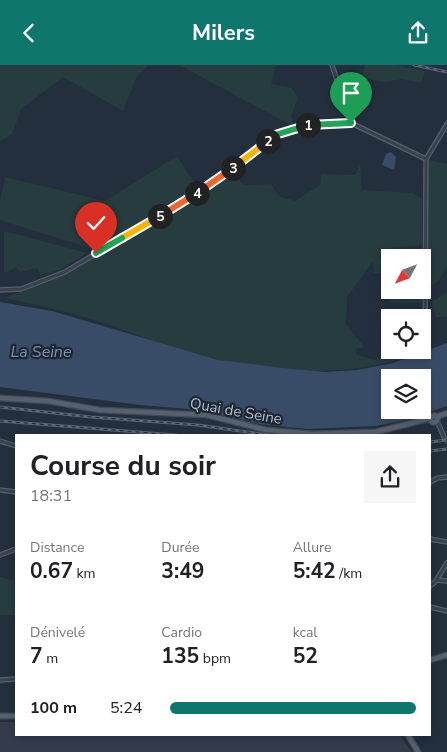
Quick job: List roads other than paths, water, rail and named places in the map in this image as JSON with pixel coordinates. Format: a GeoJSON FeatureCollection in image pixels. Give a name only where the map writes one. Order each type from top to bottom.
{"type":"FeatureCollection","features":[{"type":"Feature","properties":{"kind":"main road","name":"Quai de Seine"},"geometry":{"type":"LineString","coordinates":[[3,398],[53,402],[100,410],[207,415],[266,430],[294,433],[354,434],[404,426],[431,419],[433,416],[437,419],[447,413]]}},
{"type":"Feature","properties":{"kind":"main road"},"geometry":{"type":"LineString","coordinates":[[431,659],[447,653]]}},
{"type":"Feature","properties":{"kind":"main road"},"geometry":{"type":"LineString","coordinates":[[0,716],[15,716]]}},
{"type":"Feature","properties":{"kind":"main road"},"geometry":{"type":"LineString","coordinates":[[409,736],[418,752]]}},
{"type":"Feature","properties":{"kind":"street"},"geometry":{"type":"LineString","coordinates":[[332,65],[338,87],[345,98],[351,123]]}},
{"type":"Feature","properties":{"kind":"street"},"geometry":{"type":"LineString","coordinates":[[0,290],[21,289],[64,272],[193,196],[248,158],[275,135],[313,123],[351,123],[426,159]]}},
{"type":"Feature","properties":{"kind":"street"},"geometry":{"type":"LineString","coordinates":[[425,309],[426,159],[447,124]]}},
{"type":"Feature","properties":{"kind":"street"},"geometry":{"type":"LineString","coordinates":[[437,419],[444,437]]}},
{"type":"Feature","properties":{"kind":"street"},"geometry":{"type":"LineString","coordinates":[[0,441],[15,446]]}},
{"type":"Feature","properties":{"kind":"street"},"geometry":{"type":"LineString","coordinates":[[431,482],[447,477]]}},
{"type":"Feature","properties":{"kind":"street"},"geometry":{"type":"LineString","coordinates":[[0,490],[15,492]]}},
{"type":"Feature","properties":{"kind":"street"},"geometry":{"type":"LineString","coordinates":[[431,539],[447,542]]}},
{"type":"Feature","properties":{"kind":"street"},"geometry":{"type":"LineString","coordinates":[[0,555],[15,549]]}},
{"type":"Feature","properties":{"kind":"street"},"geometry":{"type":"LineString","coordinates":[[431,585],[447,563]]}},
{"type":"Feature","properties":{"kind":"street"},"geometry":{"type":"LineString","coordinates":[[436,580],[447,581]]}},
{"type":"Feature","properties":{"kind":"street"},"geometry":{"type":"LineString","coordinates":[[431,607],[447,611]]}},
{"type":"Feature","properties":{"kind":"street"},"geometry":{"type":"LineString","coordinates":[[0,680],[15,679]]}},
{"type":"Feature","properties":{"kind":"water"},"geometry":{"type":"Polygon","coordinates":[[[391,152],[396,157],[394,170],[382,165],[386,154],[391,152]]]}},
{"type":"Feature","properties":{"kind":"water","name":"La Seine"},"geometry":{"type":"Polygon","coordinates":[[[0,302],[52,311],[218,360],[292,369],[326,372],[357,370],[404,359],[431,359],[431,349],[447,343],[447,406],[431,411],[431,369],[381,369],[381,419],[409,419],[406,420],[375,426],[308,429],[260,424],[202,410],[140,405],[0,387],[0,302]]]}},
{"type":"Feature","properties":{"kind":"tunnel"},"geometry":{"type":"LineString","coordinates":[[444,437],[447,443]]}},
{"type":"Feature","properties":{"kind":"railway"},"geometry":{"type":"LineString","coordinates":[[414,65],[447,72]]}},
{"type":"Feature","properties":{"kind":"railway"},"geometry":{"type":"LineString","coordinates":[[0,407],[91,417],[198,425],[261,434]]}},
{"type":"Feature","properties":{"kind":"railway"},"geometry":{"type":"LineString","coordinates":[[0,421],[163,434]]}},
{"type":"Feature","properties":{"kind":"railway"},"geometry":{"type":"LineString","coordinates":[[431,442],[447,440]]}},
{"type":"Feature","properties":{"kind":"railway"},"geometry":{"type":"LineString","coordinates":[[431,451],[447,449]]}}]}
